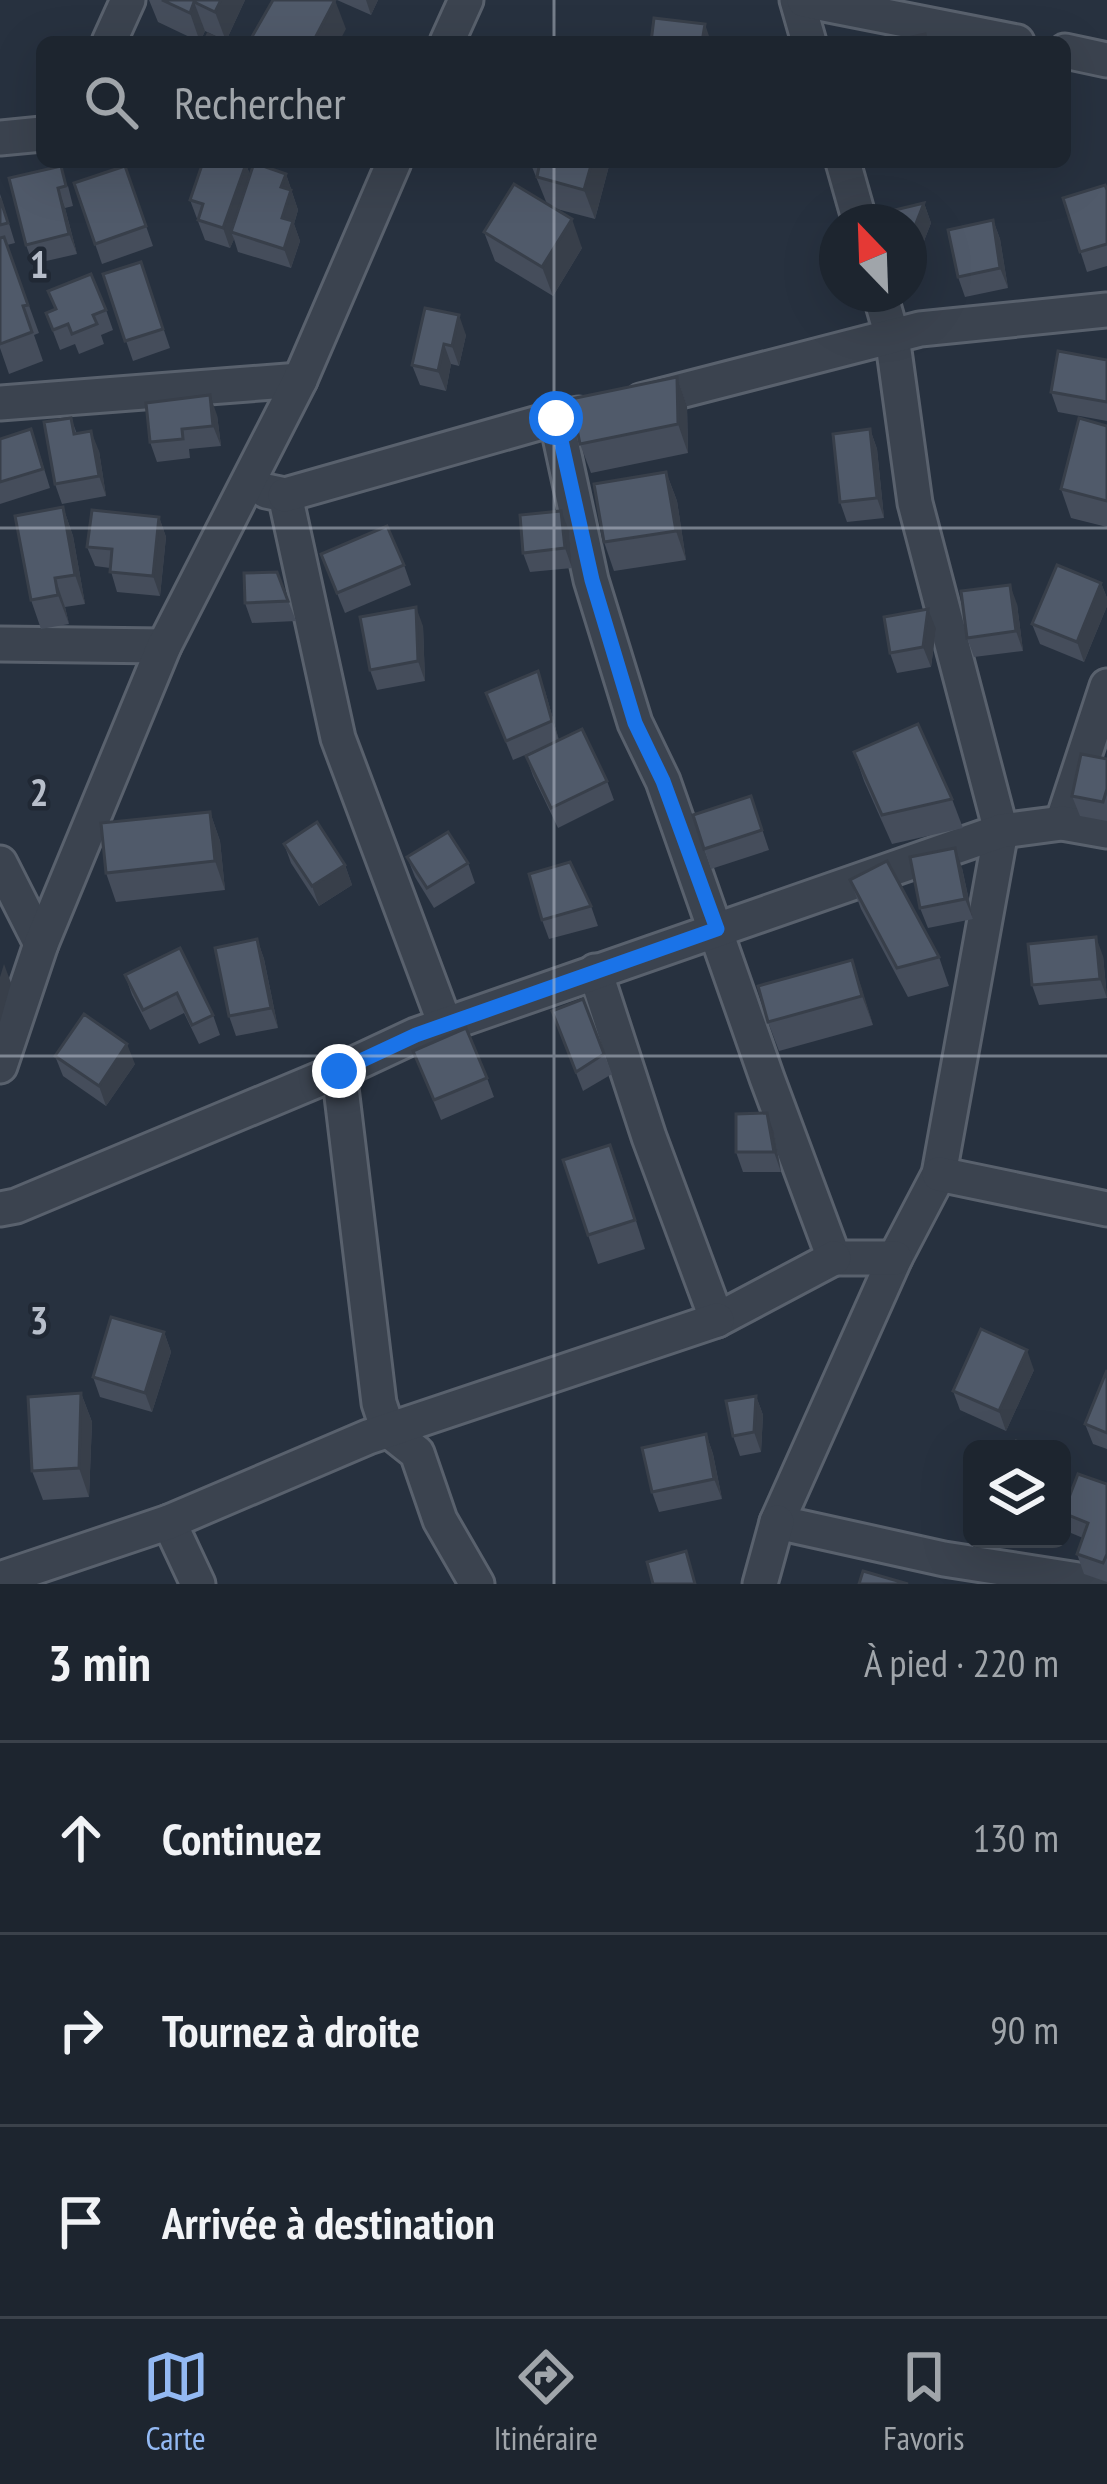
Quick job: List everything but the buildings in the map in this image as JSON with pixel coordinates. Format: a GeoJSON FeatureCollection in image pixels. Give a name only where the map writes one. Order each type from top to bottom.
{"type":"FeatureCollection","features":[{"type":"Feature","properties":{"kind":"street"},"geometry":{"type":"LineString","coordinates":[[112,36],[128,0]]}},
{"type":"Feature","properties":{"kind":"street"},"geometry":{"type":"LineString","coordinates":[[450,36],[466,0]]}},
{"type":"Feature","properties":{"kind":"street"},"geometry":{"type":"LineString","coordinates":[[808,36],[801,0],[987,36]]}},
{"type":"Feature","properties":{"kind":"street"},"geometry":{"type":"LineString","coordinates":[[1071,52],[1107,60]]}},
{"type":"Feature","properties":{"kind":"street"},"geometry":{"type":"LineString","coordinates":[[0,138],[36,135]]}},
{"type":"Feature","properties":{"kind":"street"},"geometry":{"type":"LineString","coordinates":[[0,1066],[41,944],[164,646],[299,380],[391,168]]}},
{"type":"Feature","properties":{"kind":"street"},"geometry":{"type":"LineString","coordinates":[[845,168],[855,204]]}},
{"type":"Feature","properties":{"kind":"street"},"geometry":{"type":"LineString","coordinates":[[247,488],[286,495],[556,418],[598,412],[920,329],[1107,310]]}},
{"type":"Feature","properties":{"kind":"street"},"geometry":{"type":"LineString","coordinates":[[760,1584],[777,1522],[895,1258],[939,1174],[1001,831],[915,503],[885,312]]}},
{"type":"Feature","properties":{"kind":"street"},"geometry":{"type":"LineString","coordinates":[[0,403],[299,380]]}},
{"type":"Feature","properties":{"kind":"street"},"geometry":{"type":"LineString","coordinates":[[556,418],[592,580],[635,723],[663,781],[834,1258]]}},
{"type":"Feature","properties":{"kind":"street"},"geometry":{"type":"LineString","coordinates":[[286,495],[338,738],[445,1024]]}},
{"type":"Feature","properties":{"kind":"street"},"geometry":{"type":"LineString","coordinates":[[0,644],[164,646]]}},
{"type":"Feature","properties":{"kind":"street"},"geometry":{"type":"LineString","coordinates":[[1062,823],[1107,686]]}},
{"type":"Feature","properties":{"kind":"street"},"geometry":{"type":"LineString","coordinates":[[0,1209],[445,1024],[1001,831],[1062,823],[1107,831]]}},
{"type":"Feature","properties":{"kind":"street"},"geometry":{"type":"LineString","coordinates":[[0,863],[41,944]]}},
{"type":"Feature","properties":{"kind":"street"},"geometry":{"type":"LineString","coordinates":[[595,971],[649,1138],[717,1320]]}},
{"type":"Feature","properties":{"kind":"street"},"geometry":{"type":"LineString","coordinates":[[339,1071],[379,1403],[388,1430],[417,1453],[440,1520],[477,1584]]}},
{"type":"Feature","properties":{"kind":"street"},"geometry":{"type":"LineString","coordinates":[[939,1174],[1107,1209]]}},
{"type":"Feature","properties":{"kind":"street"},"geometry":{"type":"LineString","coordinates":[[0,1579],[169,1522],[388,1430],[717,1320],[834,1258],[895,1258]]}},
{"type":"Feature","properties":{"kind":"street"},"geometry":{"type":"LineString","coordinates":[[169,1522],[198,1584]]}},
{"type":"Feature","properties":{"kind":"street"},"geometry":{"type":"LineString","coordinates":[[777,1522],[941,1572],[1104,1584]]}},
{"type":"Feature","properties":{"kind":"route"},"geometry":{"type":"LineString","coordinates":[[339,1071],[416,1035],[717,929],[663,781],[635,723],[592,580],[556,418]]}}]}
